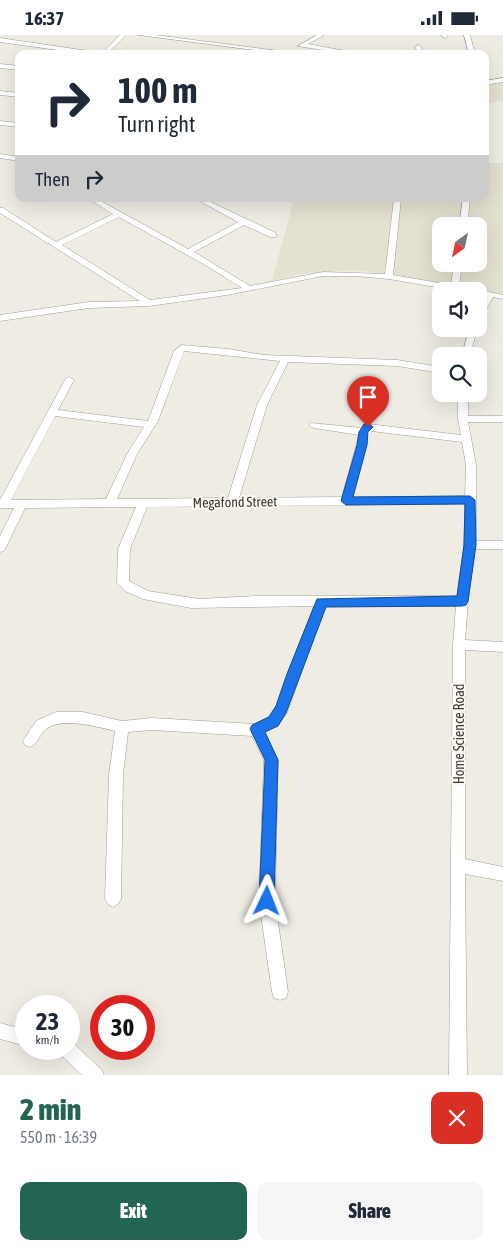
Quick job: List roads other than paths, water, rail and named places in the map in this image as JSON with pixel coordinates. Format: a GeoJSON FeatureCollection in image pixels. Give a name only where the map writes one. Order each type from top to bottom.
{"type":"FeatureCollection","features":[{"type":"Feature","properties":{"kind":"street"},"geometry":{"type":"LineString","coordinates":[[108,50],[123,35]]}},
{"type":"Feature","properties":{"kind":"street"},"geometry":{"type":"LineString","coordinates":[[142,35],[266,50]]}},
{"type":"Feature","properties":{"kind":"street"},"geometry":{"type":"LineString","coordinates":[[295,50],[321,35]]}},
{"type":"Feature","properties":{"kind":"street"},"geometry":{"type":"LineString","coordinates":[[467,35],[471,50]]}},
{"type":"Feature","properties":{"kind":"street"},"geometry":{"type":"LineString","coordinates":[[0,41],[69,50]]}},
{"type":"Feature","properties":{"kind":"street"},"geometry":{"type":"LineString","coordinates":[[302,45],[334,50]]}},
{"type":"Feature","properties":{"kind":"street"},"geometry":{"type":"LineString","coordinates":[[0,66],[15,68]]}},
{"type":"Feature","properties":{"kind":"street"},"geometry":{"type":"LineString","coordinates":[[489,82],[503,80]]}},
{"type":"Feature","properties":{"kind":"street"},"geometry":{"type":"LineString","coordinates":[[0,93],[15,95]]}},
{"type":"Feature","properties":{"kind":"street"},"geometry":{"type":"LineString","coordinates":[[0,123],[15,125]]}},
{"type":"Feature","properties":{"kind":"street"},"geometry":{"type":"LineString","coordinates":[[0,156],[15,158]]}},
{"type":"Feature","properties":{"kind":"street"},"geometry":{"type":"LineString","coordinates":[[97,202],[188,252],[248,288]]}},
{"type":"Feature","properties":{"kind":"street"},"geometry":{"type":"LineString","coordinates":[[206,202],[273,235]]}},
{"type":"Feature","properties":{"kind":"street"},"geometry":{"type":"LineString","coordinates":[[389,277],[398,202]]}},
{"type":"Feature","properties":{"kind":"street"},"geometry":{"type":"LineString","coordinates":[[464,217],[466,202]]}},
{"type":"Feature","properties":{"kind":"street"},"geometry":{"type":"LineString","coordinates":[[0,210],[149,303]]}},
{"type":"Feature","properties":{"kind":"street"},"geometry":{"type":"LineString","coordinates":[[56,245],[118,215]]}},
{"type":"Feature","properties":{"kind":"street"},"geometry":{"type":"LineString","coordinates":[[188,252],[244,222]]}},
{"type":"Feature","properties":{"kind":"street"},"geometry":{"type":"LineString","coordinates":[[0,318],[89,305],[149,303],[227,293],[322,274],[389,277],[432,284]]}},
{"type":"Feature","properties":{"kind":"street"},"geometry":{"type":"LineString","coordinates":[[487,293],[503,297]]}},
{"type":"Feature","properties":{"kind":"street"},"geometry":{"type":"LineString","coordinates":[[487,301],[491,294]]}},
{"type":"Feature","properties":{"kind":"street"},"geometry":{"type":"LineString","coordinates":[[110,503],[132,454],[150,425],[178,351],[182,348],[187,347],[285,359],[396,363],[432,369]]}},
{"type":"Feature","properties":{"kind":"street"},"geometry":{"type":"LineString","coordinates":[[232,502],[262,405],[285,359]]}},
{"type":"Feature","properties":{"kind":"street"},"geometry":{"type":"LineString","coordinates":[[2,504],[28,462],[36,440],[69,380]]}},
{"type":"Feature","properties":{"kind":"street","name":"Home Science Road"},"geometry":{"type":"LineString","coordinates":[[458,1075],[460,645],[462,601],[470,545],[471,465],[463,419],[463,402]]}},
{"type":"Feature","properties":{"kind":"street"},"geometry":{"type":"LineString","coordinates":[[51,412],[150,425]]}},
{"type":"Feature","properties":{"kind":"street"},"geometry":{"type":"LineString","coordinates":[[463,419],[503,419]]}},
{"type":"Feature","properties":{"kind":"street"},"geometry":{"type":"LineString","coordinates":[[314,425],[364,432]]}},
{"type":"Feature","properties":{"kind":"street"},"geometry":{"type":"LineString","coordinates":[[346,501],[364,432],[368,427],[466,439]]}},
{"type":"Feature","properties":{"kind":"street","name":"Megafond Street"},"geometry":{"type":"LineString","coordinates":[[2,504],[470,500]]}},
{"type":"Feature","properties":{"kind":"street"},"geometry":{"type":"LineString","coordinates":[[143,503],[124,549],[123,583],[128,589],[139,594],[198,604],[218,605],[253,601],[462,601]]}},
{"type":"Feature","properties":{"kind":"street"},"geometry":{"type":"LineString","coordinates":[[0,548],[21,504]]}},
{"type":"Feature","properties":{"kind":"street"},"geometry":{"type":"LineString","coordinates":[[470,545],[503,545]]}},
{"type":"Feature","properties":{"kind":"street"},"geometry":{"type":"LineString","coordinates":[[30,741],[41,725],[56,718],[83,718],[122,727],[152,724],[256,729],[273,721],[282,709],[293,674],[322,602]]}},
{"type":"Feature","properties":{"kind":"street"},"geometry":{"type":"LineString","coordinates":[[460,645],[503,647]]}},
{"type":"Feature","properties":{"kind":"street"},"geometry":{"type":"LineString","coordinates":[[114,899],[116,775],[122,727]]}},
{"type":"Feature","properties":{"kind":"street"},"geometry":{"type":"LineString","coordinates":[[256,729],[272,760],[267,901],[280,992]]}},
{"type":"Feature","properties":{"kind":"street"},"geometry":{"type":"LineString","coordinates":[[458,865],[503,874]]}},
{"type":"Feature","properties":{"kind":"street"},"geometry":{"type":"LineString","coordinates":[[0,1031],[15,1035]]}},
{"type":"Feature","properties":{"kind":"street"},"geometry":{"type":"LineString","coordinates":[[79,1060],[95,1075]]}}]}
